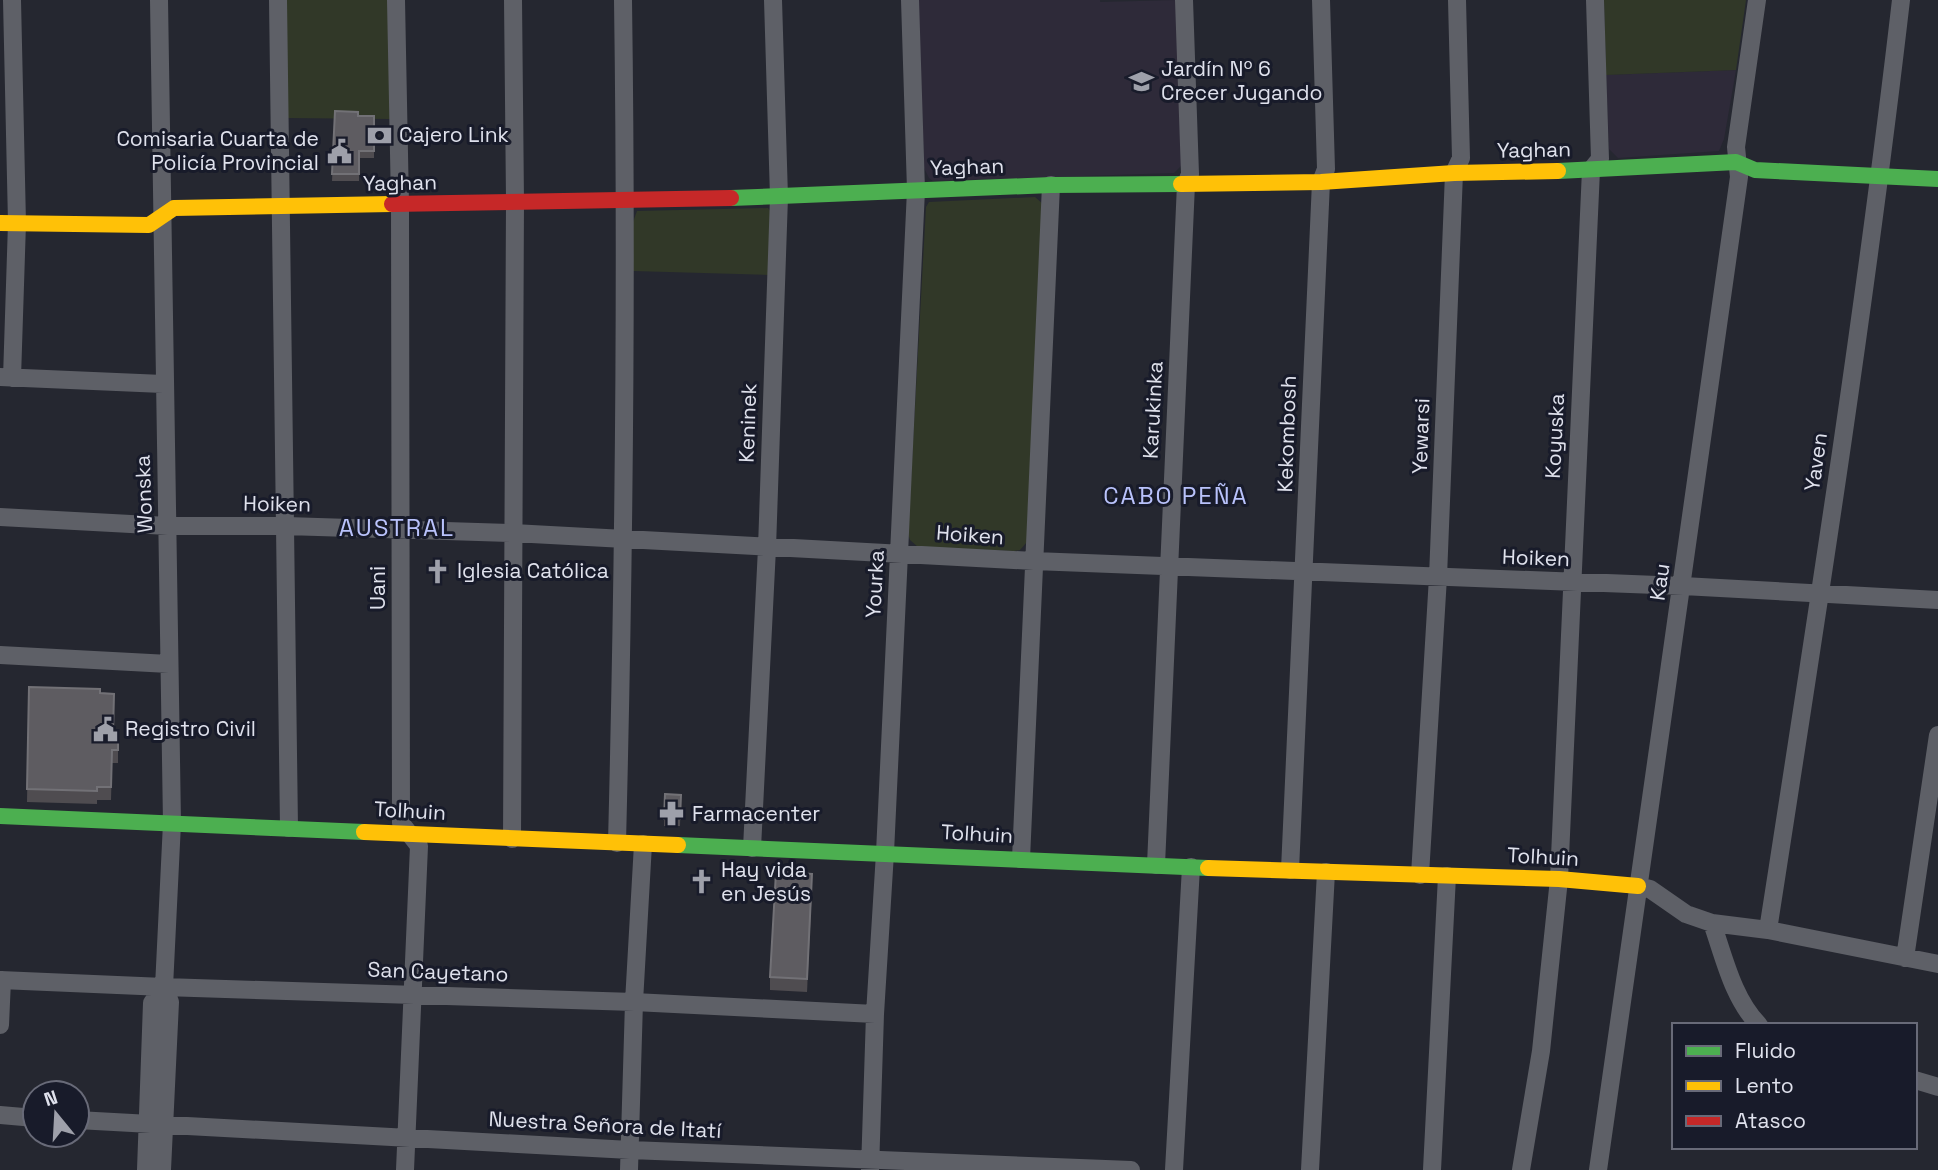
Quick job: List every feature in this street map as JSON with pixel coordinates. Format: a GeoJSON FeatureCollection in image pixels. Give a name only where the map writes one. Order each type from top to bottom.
{"type":"FeatureCollection","features":[{"type":"Feature","properties":{"kind":"street"},"geometry":{"type":"LineString","coordinates":[[12,0],[6,378],[163,384]]}},
{"type":"Feature","properties":{"kind":"street","name":"Wonska"},"geometry":{"type":"LineString","coordinates":[[146,1170],[156,1125],[170,1002],[164,987],[172,823],[159,0]]}},
{"type":"Feature","properties":{"kind":"street"},"geometry":{"type":"LineString","coordinates":[[278,0],[289,828]]}},
{"type":"Feature","properties":{"kind":"street","name":"Uani"},"geometry":{"type":"LineString","coordinates":[[396,0],[400,204],[401,822],[419,846],[405,1170]]}},
{"type":"Feature","properties":{"kind":"street"},"geometry":{"type":"LineString","coordinates":[[512,839],[515,201],[513,0]]}},
{"type":"Feature","properties":{"kind":"street"},"geometry":{"type":"LineString","coordinates":[[617,843],[625,540],[626,200],[623,0]]}},
{"type":"Feature","properties":{"kind":"street","name":"Keninek"},"geometry":{"type":"LineString","coordinates":[[752,848],[767,548],[779,197],[773,0]]}},
{"type":"Feature","properties":{"kind":"street","name":"Yourka"},"geometry":{"type":"LineString","coordinates":[[870,1165],[875,1014],[916,190],[910,0]]}},
{"type":"Feature","properties":{"kind":"street","name":"Karukinka"},"geometry":{"type":"LineString","coordinates":[[1156,865],[1185,184],[1190,174],[1184,0]]}},
{"type":"Feature","properties":{"kind":"street","name":"Kekombosh"},"geometry":{"type":"LineString","coordinates":[[1290,870],[1321,182],[1326,169],[1321,0]]}},
{"type":"Feature","properties":{"kind":"street","name":"Yewarsi"},"geometry":{"type":"LineString","coordinates":[[1420,876],[1438,577],[1454,173],[1461,158],[1457,0]]}},
{"type":"Feature","properties":{"kind":"street","name":"Koyuska"},"geometry":{"type":"LineString","coordinates":[[1521,1170],[1541,1051],[1559,878],[1591,170],[1600,159],[1595,0]]}},
{"type":"Feature","properties":{"kind":"street","name":"Kau"},"geometry":{"type":"LineString","coordinates":[[1598,1170],[1739,177],[1736,147],[1758,0]]}},
{"type":"Feature","properties":{"kind":"street","name":"Yaven"},"geometry":{"type":"LineString","coordinates":[[1768,930],[1821,594],[1880,178],[1901,0]]}},
{"type":"Feature","properties":{"kind":"street","name":"Yaghan"},"geometry":{"type":"LineString","coordinates":[[9,223],[149,225],[174,208],[779,197],[1051,186],[1321,182],[1454,173],[1591,170],[1736,162],[1755,170],[1938,179]]}},
{"type":"Feature","properties":{"kind":"street"},"geometry":{"type":"LineString","coordinates":[[1021,859],[1051,186]]}},
{"type":"Feature","properties":{"kind":"street","name":"Hoiken"},"geometry":{"type":"LineString","coordinates":[[0,517],[168,526],[286,526],[513,533],[1034,561],[1683,586],[1938,600]]}},
{"type":"Feature","properties":{"kind":"street"},"geometry":{"type":"LineString","coordinates":[[0,655],[169,664]]}},
{"type":"Feature","properties":{"kind":"street"},"geometry":{"type":"LineString","coordinates":[[1905,958],[1938,735]]}},
{"type":"Feature","properties":{"kind":"street","name":"Tolhuin"},"geometry":{"type":"LineString","coordinates":[[0,816],[1191,867],[1420,876],[1559,878],[1638,886],[1658,893],[1686,914],[1712,923],[1768,930],[1938,964]]}},
{"type":"Feature","properties":{"kind":"street"},"geometry":{"type":"LineString","coordinates":[[629,1170],[634,1002],[643,844]]}},
{"type":"Feature","properties":{"kind":"street"},"geometry":{"type":"LineString","coordinates":[[1174,1170],[1191,867]]}},
{"type":"Feature","properties":{"kind":"street"},"geometry":{"type":"LineString","coordinates":[[1310,1170],[1326,872]]}},
{"type":"Feature","properties":{"kind":"street"},"geometry":{"type":"LineString","coordinates":[[1432,1170],[1447,876]]}},
{"type":"Feature","properties":{"kind":"street"},"geometry":{"type":"LineString","coordinates":[[1712,923],[1740,1000],[1757,1023]]}},
{"type":"Feature","properties":{"kind":"street"},"geometry":{"type":"LineString","coordinates":[[0,1025],[1,980]]}},
{"type":"Feature","properties":{"kind":"street","name":"San Cayetano"},"geometry":{"type":"LineString","coordinates":[[1,980],[634,1002],[875,1014]]}},
{"type":"Feature","properties":{"kind":"street"},"geometry":{"type":"LineString","coordinates":[[1917,1081],[1938,1087]]}},
{"type":"Feature","properties":{"kind":"street"},"geometry":{"type":"LineString","coordinates":[[0,1115],[21,1117]]}},
{"type":"Feature","properties":{"kind":"street","name":"Nuestra Señora de Itatí"},"geometry":{"type":"LineString","coordinates":[[91,1121],[870,1165],[1131,1170]]}},
{"type":"Feature","properties":{"kind":"street","name":"Wonska"},"geometry":{"type":"LineString","coordinates":[[156,1125],[162,1170]]}},
{"type":"Feature","properties":{"kind":"shaded area"},"geometry":{"type":"Polygon","coordinates":[[[918,0],[1177,0],[1182,165],[1174,173],[933,181],[924,168],[918,0]]]}},
{"type":"Feature","properties":{"kind":"shaded area"},"geometry":{"type":"Polygon","coordinates":[[[1736,70],[1724,139],[1719,151],[1618,158],[1609,149],[1606,75],[1736,70]]]}},
{"type":"Feature","properties":{"kind":"green space"},"geometry":{"type":"Polygon","coordinates":[[[285,0],[389,0],[390,119],[287,118],[285,0]]]}},
{"type":"Feature","properties":{"kind":"green space"},"geometry":{"type":"Polygon","coordinates":[[[1604,0],[1746,0],[1736,70],[1606,75],[1604,0]]]}},
{"type":"Feature","properties":{"kind":"green space"},"geometry":{"type":"Polygon","coordinates":[[[1035,197],[1043,204],[1027,542],[1020,550],[1014,551],[918,547],[908,534],[926,207],[929,202],[1035,197]]]}},
{"type":"Feature","properties":{"kind":"green space"},"geometry":{"type":"Polygon","coordinates":[[[768,208],[772,213],[770,275],[633,271],[633,222],[637,211],[768,208]]]}},
{"type":"Feature","properties":{"kind":"building"},"geometry":{"type":"Polygon","coordinates":[[[335,111],[374,116],[374,151],[359,151],[359,174],[332,174],[335,111]]]}},
{"type":"Feature","properties":{"kind":"building"},"geometry":{"type":"Polygon","coordinates":[[[29,687],[100,689],[100,693],[114,694],[113,733],[118,733],[118,750],[112,750],[111,787],[97,787],[97,791],[27,789],[29,687]]]}},
{"type":"Feature","properties":{"kind":"building","name":"Farmacenter"},"geometry":{"type":"Polygon","coordinates":[[[665,794],[681,795],[680,819],[664,819],[665,794]]]}},
{"type":"Feature","properties":{"kind":"building"},"geometry":{"type":"Polygon","coordinates":[[[776,872],[812,874],[807,979],[770,977],[776,872]]]}},
{"type":"Feature","properties":{"kind":"traffic: fast"},"geometry":{"type":"LineString","coordinates":[[1558,171],[1736,162],[1755,170],[1938,179]]}},
{"type":"Feature","properties":{"kind":"traffic: fast"},"geometry":{"type":"LineString","coordinates":[[731,198],[1051,185],[1181,184]]}},
{"type":"Feature","properties":{"kind":"traffic: fast"},"geometry":{"type":"LineString","coordinates":[[0,816],[364,832]]}},
{"type":"Feature","properties":{"kind":"traffic: fast"},"geometry":{"type":"LineString","coordinates":[[678,845],[1208,868]]}},
{"type":"Feature","properties":{"kind":"traffic: slow"},"geometry":{"type":"LineString","coordinates":[[1181,184],[1321,182],[1454,173],[1558,171]]}},
{"type":"Feature","properties":{"kind":"traffic: slow"},"geometry":{"type":"LineString","coordinates":[[0,223],[149,225],[174,208],[392,204]]}},
{"type":"Feature","properties":{"kind":"traffic: slow"},"geometry":{"type":"LineString","coordinates":[[364,832],[678,845]]}},
{"type":"Feature","properties":{"kind":"traffic: slow"},"geometry":{"type":"LineString","coordinates":[[1208,868],[1559,879],[1638,886]]}},
{"type":"Feature","properties":{"kind":"traffic: jam"},"geometry":{"type":"LineString","coordinates":[[392,204],[731,198]]}},
{"type":"Feature","properties":{"kind":"place","name":"Jardín Nº 6 Crecer Jugando"},"geometry":{"type":"Point","coordinates":[1141,81]}},
{"type":"Feature","properties":{"kind":"place","name":"Cajero Link"},"geometry":{"type":"Point","coordinates":[379,135]}},
{"type":"Feature","properties":{"kind":"place","name":"Comisaria Cuarta de Policía Provincial"},"geometry":{"type":"Point","coordinates":[339,151]}},
{"type":"Feature","properties":{"kind":"place","name":"Iglesia Católica"},"geometry":{"type":"Point","coordinates":[437,571]}},
{"type":"Feature","properties":{"kind":"place","name":"Registro Civil"},"geometry":{"type":"Point","coordinates":[105,729]}},
{"type":"Feature","properties":{"kind":"place","name":"Farmacenter"},"geometry":{"type":"Point","coordinates":[672,814]}},
{"type":"Feature","properties":{"kind":"place","name":"Hay vida en Jesús"},"geometry":{"type":"Point","coordinates":[701,882]}},
{"type":"Feature","properties":{"kind":"district","name":"CABO PEÑA"},"geometry":{"type":"Point","coordinates":[1176,496]}},
{"type":"Feature","properties":{"kind":"district","name":"AUSTRAL"},"geometry":{"type":"Point","coordinates":[397,528]}}]}
